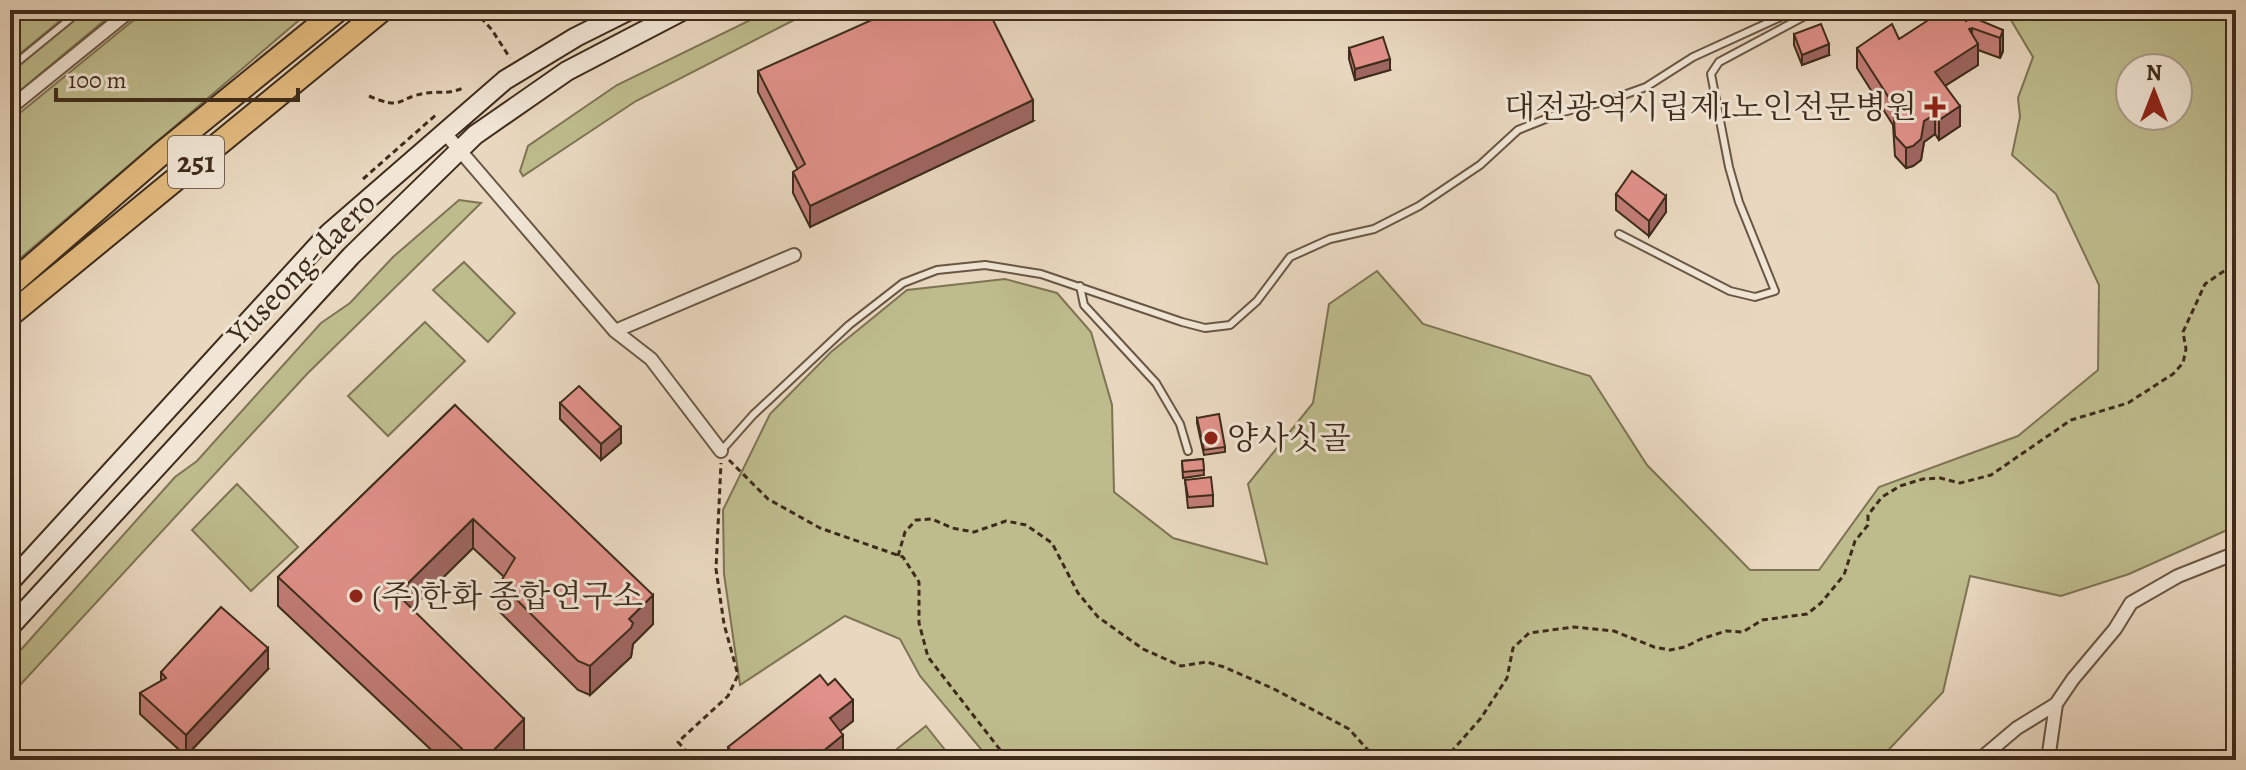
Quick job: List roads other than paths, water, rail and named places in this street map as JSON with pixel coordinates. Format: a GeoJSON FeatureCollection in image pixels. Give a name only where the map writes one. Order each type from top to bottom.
{"type":"FeatureCollection","features":[{"type":"Feature","properties":{"kind":"highway","name":"251"},"geometry":{"type":"LineString","coordinates":[[10,285],[161,154],[338,10]]}},
{"type":"Feature","properties":{"kind":"highway","name":"251"},"geometry":{"type":"LineString","coordinates":[[10,315],[382,10]]}},
{"type":"Feature","properties":{"kind":"main road","name":"Yuseong-daero"},"geometry":{"type":"LineString","coordinates":[[10,582],[329,233],[505,80],[576,37],[630,10]]}},
{"type":"Feature","properties":{"kind":"main road","name":"Yuseong-daero"},"geometry":{"type":"LineString","coordinates":[[10,627],[351,256],[475,135],[567,71],[684,10]]}},
{"type":"Feature","properties":{"kind":"street"},"geometry":{"type":"LineString","coordinates":[[10,108],[131,10]]}},
{"type":"Feature","properties":{"kind":"street"},"geometry":{"type":"LineString","coordinates":[[444,132],[615,331],[651,359],[721,451]]}},
{"type":"Feature","properties":{"kind":"street"},"geometry":{"type":"LineString","coordinates":[[615,331],[794,255]]}},
{"type":"Feature","properties":{"kind":"street"},"geometry":{"type":"LineString","coordinates":[[1979,760],[2017,728],[2056,704],[2115,629],[2131,603],[2178,576],[2236,553]]}},
{"type":"Feature","properties":{"kind":"street"},"geometry":{"type":"LineString","coordinates":[[2048,760],[2056,704]]}},
{"type":"Feature","properties":{"kind":"lane"},"geometry":{"type":"LineString","coordinates":[[10,68],[81,10]]}},
{"type":"Feature","properties":{"kind":"lane"},"geometry":{"type":"LineString","coordinates":[[721,451],[753,415],[849,325],[903,283],[937,270],[985,265],[1041,274],[1205,328],[1230,325],[1257,301],[1290,257],[1330,239],[1374,229],[1419,206],[1480,165],[1518,130],[1563,112],[1646,87],[1693,57],[1796,10]]}},
{"type":"Feature","properties":{"kind":"lane"},"geometry":{"type":"LineString","coordinates":[[1619,234],[1730,291],[1755,297],[1775,291],[1732,179],[1711,87],[1711,74],[1719,62],[1816,10]]}},
{"type":"Feature","properties":{"kind":"lane"},"geometry":{"type":"LineString","coordinates":[[1080,286],[1084,305],[1156,383],[1180,424],[1188,451]]}},
{"type":"Feature","properties":{"kind":"place","name":"대전광역시립제1노인전문병원"},"geometry":{"type":"Point","coordinates":[1935,107]}},
{"type":"Feature","properties":{"kind":"place","name":"양사싯골"},"geometry":{"type":"Point","coordinates":[1211,438]}},
{"type":"Feature","properties":{"kind":"place","name":"(주)한화 종합연구소"},"geometry":{"type":"Point","coordinates":[356,596]}}]}
